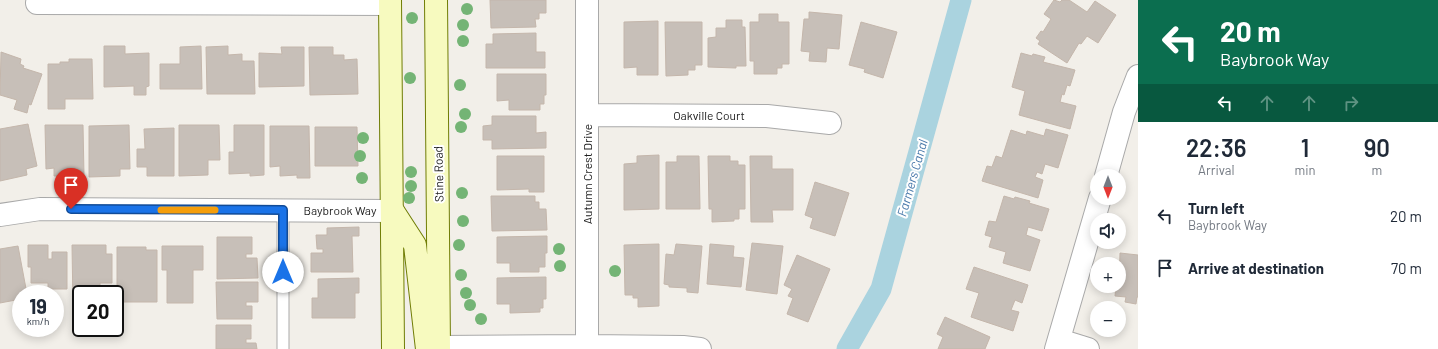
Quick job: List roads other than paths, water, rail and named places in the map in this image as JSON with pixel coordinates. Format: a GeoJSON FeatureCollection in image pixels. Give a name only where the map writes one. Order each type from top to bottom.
{"type":"FeatureCollection","features":[{"type":"Feature","properties":{"kind":"main road","name":"Stine Road"},"geometry":{"type":"LineString","coordinates":[[435,348],[436,0]]}},
{"type":"Feature","properties":{"kind":"main road"},"geometry":{"type":"LineString","coordinates":[[390,2],[393,349]]}},
{"type":"Feature","properties":{"kind":"main road"},"geometry":{"type":"LineString","coordinates":[[393,211],[415,244],[435,348]]}},
{"type":"Feature","properties":{"kind":"street","name":"Autumn Crest Drive"},"geometry":{"type":"LineString","coordinates":[[587,0],[587,348]]}},
{"type":"Feature","properties":{"kind":"street"},"geometry":{"type":"LineString","coordinates":[[37,3],[390,2]]}},
{"type":"Feature","properties":{"kind":"street"},"geometry":{"type":"LineString","coordinates":[[1108,169],[1124,112],[1138,76]]}},
{"type":"Feature","properties":{"kind":"street","name":"Oakville Court"},"geometry":{"type":"LineString","coordinates":[[587,115],[767,116],[830,123]]}},
{"type":"Feature","properties":{"kind":"street"},"geometry":{"type":"LineString","coordinates":[[1088,349],[1058,345],[1098,205]]}},
{"type":"Feature","properties":{"kind":"street","name":"Baybrook Way"},"geometry":{"type":"LineString","coordinates":[[0,215],[40,209],[393,211]]}},
{"type":"Feature","properties":{"kind":"street"},"geometry":{"type":"LineString","coordinates":[[435,348],[683,347],[700,349]]}},
{"type":"Feature","properties":{"kind":"lane"},"geometry":{"type":"LineString","coordinates":[[283,210],[283,349]]}},
{"type":"Feature","properties":{"kind":"waterway","name":"Farmers Canal"},"geometry":{"type":"LineString","coordinates":[[847,349],[881,289],[961,0]]}}]}
